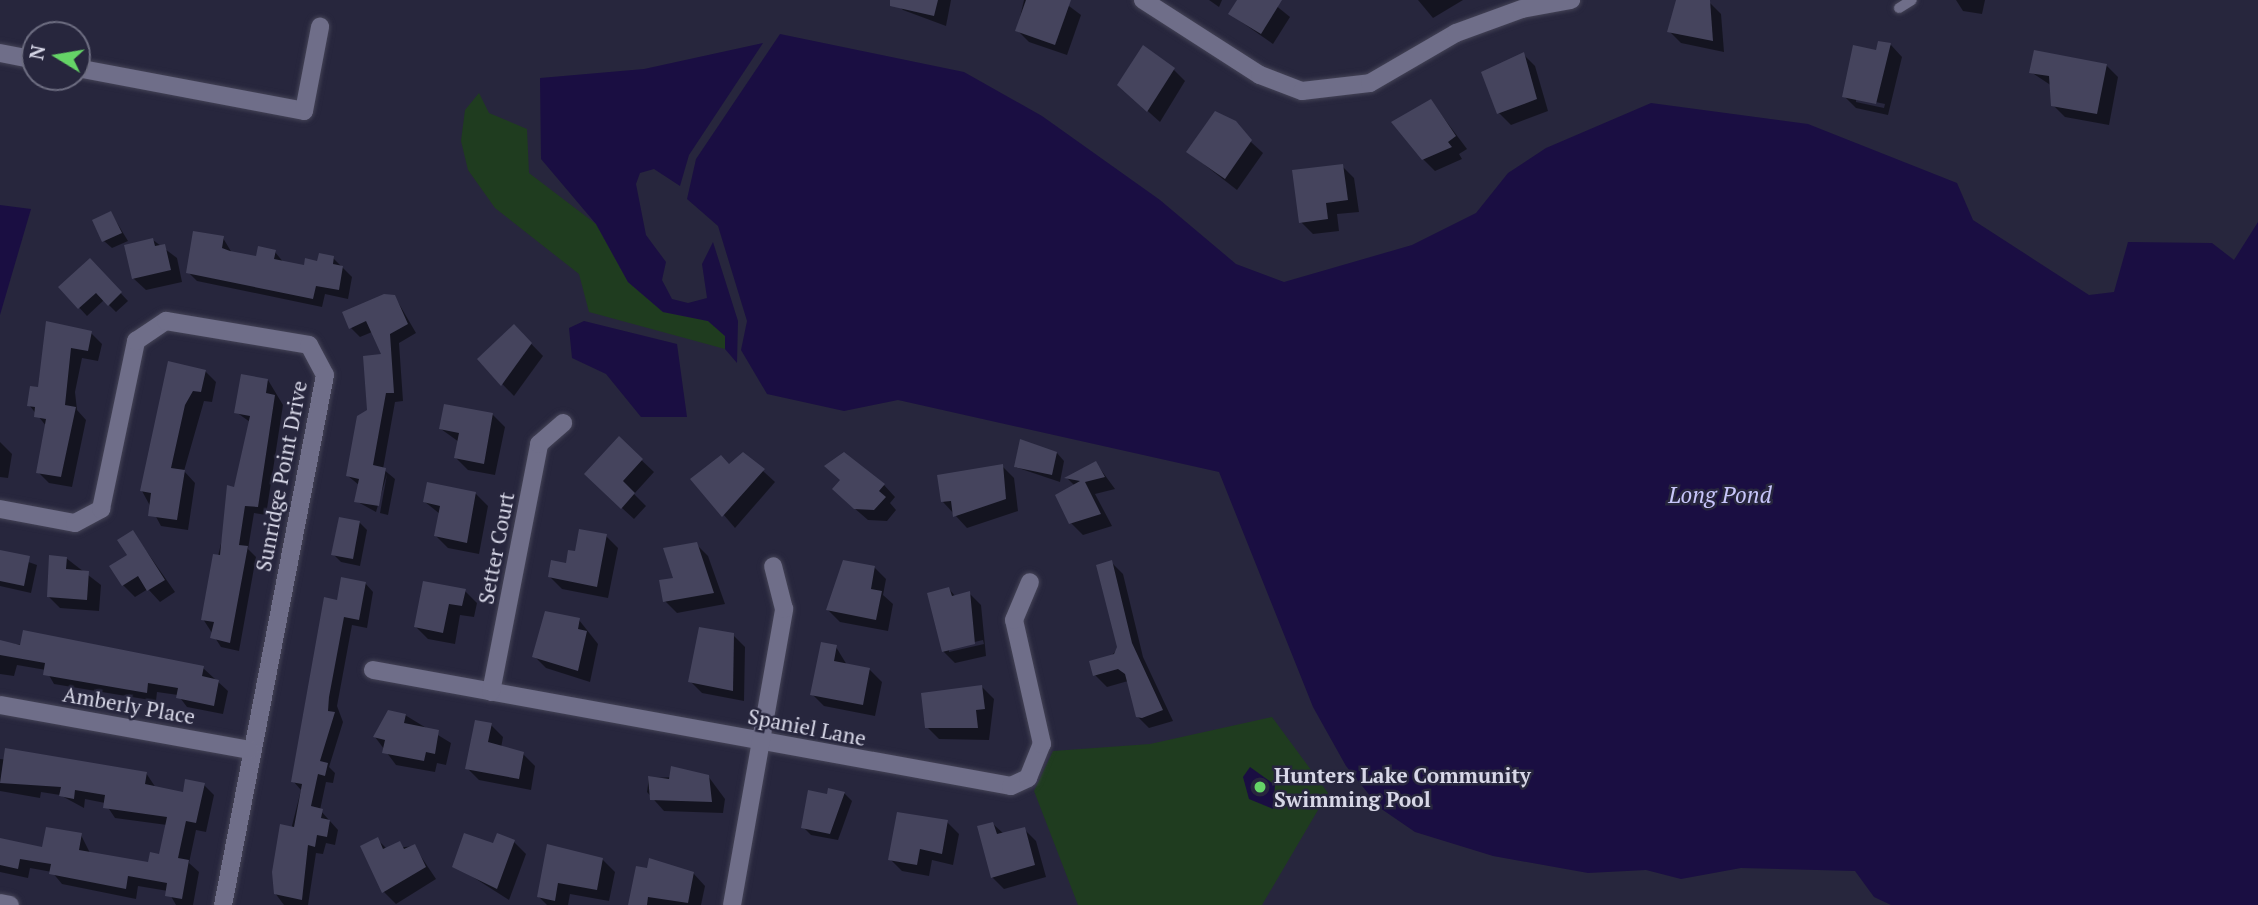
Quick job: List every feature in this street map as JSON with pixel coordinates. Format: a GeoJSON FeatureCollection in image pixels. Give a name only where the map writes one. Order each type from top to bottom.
{"type":"FeatureCollection","features":[{"type":"Feature","properties":{"kind":"street"},"geometry":{"type":"LineString","coordinates":[[1143,0],[1260,75],[1303,92],[1370,83],[1457,33],[1522,9],[1571,0]]}},
{"type":"Feature","properties":{"kind":"street"},"geometry":{"type":"LineString","coordinates":[[91,71],[304,111],[320,27]]}},
{"type":"Feature","properties":{"kind":"street"},"geometry":{"type":"LineString","coordinates":[[0,53],[21,57]]}},
{"type":"Feature","properties":{"kind":"street","name":"Sunridge Point Drive"},"geometry":{"type":"LineString","coordinates":[[0,509],[75,523],[101,509],[136,341],[166,321],[309,345],[325,375],[250,750],[223,905]]}},
{"type":"Feature","properties":{"kind":"street","name":"Setter Court"},"geometry":{"type":"LineString","coordinates":[[491,692],[539,444],[563,423]]}},
{"type":"Feature","properties":{"kind":"street"},"geometry":{"type":"LineString","coordinates":[[732,905],[784,609],[773,566]]}},
{"type":"Feature","properties":{"kind":"street","name":"Spaniel Lane"},"geometry":{"type":"LineString","coordinates":[[373,670],[994,786],[1028,778],[1042,744],[1014,620],[1030,582]]}},
{"type":"Feature","properties":{"kind":"street","name":"Amberly Place"},"geometry":{"type":"LineString","coordinates":[[0,705],[250,750]]}},
{"type":"Feature","properties":{"kind":"street"},"geometry":{"type":"LineString","coordinates":[[0,903],[10,905]]}},
{"type":"Feature","properties":{"kind":"lane"},"geometry":{"type":"LineString","coordinates":[[1899,8],[1912,0]]}},
{"type":"Feature","properties":{"kind":"green space"},"geometry":{"type":"Polygon","coordinates":[[[479,93],[489,113],[527,129],[529,173],[596,224],[628,282],[663,312],[708,321],[725,336],[725,349],[589,312],[579,274],[495,208],[468,170],[461,141],[465,110],[479,93]]]}},
{"type":"Feature","properties":{"kind":"green space"},"geometry":{"type":"Polygon","coordinates":[[[1272,717],[1328,793],[1262,905],[1078,905],[1034,791],[1053,751],[1150,744],[1272,717]]]}},
{"type":"Feature","properties":{"kind":"water","name":"Long Pond"},"geometry":{"type":"Polygon","coordinates":[[[780,34],[964,72],[1042,116],[1160,200],[1236,264],[1284,282],[1412,245],[1476,213],[1508,173],[1546,148],[1651,103],[1808,124],[1957,183],[1973,220],[2089,295],[2114,292],[2128,242],[2212,243],[2234,260],[2258,222],[2258,905],[1891,905],[1874,897],[1855,871],[1741,868],[1681,879],[1646,870],[1588,873],[1493,856],[1415,832],[1380,808],[1346,766],[1313,707],[1219,472],[898,400],[844,411],[767,394],[741,350],[747,321],[718,226],[687,199],[696,159],[780,34]]]}},
{"type":"Feature","properties":{"kind":"water"},"geometry":{"type":"Polygon","coordinates":[[[763,43],[689,155],[680,186],[654,169],[640,173],[636,184],[646,235],[666,262],[662,280],[672,299],[688,303],[707,298],[702,264],[713,242],[738,321],[737,363],[725,349],[725,336],[708,321],[663,312],[628,282],[596,224],[541,159],[540,78],[644,69],[763,43]]]}},
{"type":"Feature","properties":{"kind":"water"},"geometry":{"type":"Polygon","coordinates":[[[0,205],[31,209],[0,315],[0,205]]]}},
{"type":"Feature","properties":{"kind":"water"},"geometry":{"type":"Polygon","coordinates":[[[584,321],[677,344],[687,417],[641,417],[606,374],[572,358],[569,328],[584,321]]]}},
{"type":"Feature","properties":{"kind":"water","name":"Hunters Lake Community Swimming Pool"},"geometry":{"type":"Polygon","coordinates":[[[1250,767],[1275,785],[1273,809],[1249,799],[1243,777],[1250,767]]]}},
{"type":"Feature","properties":{"kind":"building"},"geometry":{"type":"Polygon","coordinates":[[[890,0],[938,0],[934,16],[890,6],[890,0]]]}},
{"type":"Feature","properties":{"kind":"building"},"geometry":{"type":"Polygon","coordinates":[[[1026,0],[1071,0],[1055,45],[1015,31],[1026,0]]]}},
{"type":"Feature","properties":{"kind":"building"},"geometry":{"type":"Polygon","coordinates":[[[1237,0],[1282,0],[1261,34],[1228,14],[1237,0]]]}},
{"type":"Feature","properties":{"kind":"building"},"geometry":{"type":"Polygon","coordinates":[[[1676,0],[1710,0],[1713,41],[1667,32],[1676,0]]]}},
{"type":"Feature","properties":{"kind":"building"},"geometry":{"type":"Polygon","coordinates":[[[1878,41],[1891,43],[1876,104],[1842,97],[1853,45],[1876,50],[1878,41]]]}},
{"type":"Feature","properties":{"kind":"building"},"geometry":{"type":"Polygon","coordinates":[[[1143,45],[1175,68],[1147,112],[1117,85],[1143,45]]]}},
{"type":"Feature","properties":{"kind":"building"},"geometry":{"type":"Polygon","coordinates":[[[2034,50],[2107,64],[2097,114],[2051,106],[2049,76],[2029,73],[2034,50]]]}},
{"type":"Feature","properties":{"kind":"building"},"geometry":{"type":"Polygon","coordinates":[[[1524,52],[1537,99],[1497,114],[1481,72],[1524,52]]]}},
{"type":"Feature","properties":{"kind":"building"},"geometry":{"type":"Polygon","coordinates":[[[1431,99],[1456,136],[1448,142],[1452,147],[1422,160],[1391,122],[1431,99]]]}},
{"type":"Feature","properties":{"kind":"building"},"geometry":{"type":"Polygon","coordinates":[[[1215,111],[1236,121],[1252,140],[1225,179],[1186,152],[1215,111]]]}},
{"type":"Feature","properties":{"kind":"building"},"geometry":{"type":"Polygon","coordinates":[[[1343,164],[1348,200],[1326,203],[1328,219],[1299,223],[1292,170],[1343,164]]]}},
{"type":"Feature","properties":{"kind":"building"},"geometry":{"type":"Polygon","coordinates":[[[111,211],[122,233],[102,242],[92,220],[111,211]]]}},
{"type":"Feature","properties":{"kind":"building"},"geometry":{"type":"Polygon","coordinates":[[[193,231],[224,236],[222,248],[230,251],[256,256],[258,246],[276,250],[274,259],[304,265],[305,258],[317,261],[319,253],[334,256],[333,264],[343,266],[339,290],[316,286],[313,299],[186,273],[193,231]]]}},
{"type":"Feature","properties":{"kind":"building"},"geometry":{"type":"Polygon","coordinates":[[[153,238],[155,246],[165,244],[171,270],[132,279],[124,245],[153,238]]]}},
{"type":"Feature","properties":{"kind":"building"},"geometry":{"type":"Polygon","coordinates":[[[90,258],[122,292],[108,306],[96,293],[78,309],[58,287],[90,258]]]}},
{"type":"Feature","properties":{"kind":"building"},"geometry":{"type":"Polygon","coordinates":[[[384,294],[395,295],[408,324],[390,334],[394,393],[386,393],[373,465],[386,468],[379,506],[354,502],[359,479],[346,476],[357,416],[367,410],[363,356],[381,354],[366,321],[349,329],[342,312],[384,294]]]}},
{"type":"Feature","properties":{"kind":"building"},"geometry":{"type":"Polygon","coordinates":[[[46,321],[92,331],[88,351],[71,348],[65,405],[76,407],[61,477],[36,473],[46,419],[34,417],[35,407],[27,406],[30,386],[38,387],[46,321]]]}},
{"type":"Feature","properties":{"kind":"building"},"geometry":{"type":"Polygon","coordinates":[[[514,324],[532,343],[501,386],[477,359],[514,324]]]}},
{"type":"Feature","properties":{"kind":"building"},"geometry":{"type":"Polygon","coordinates":[[[168,361],[206,370],[201,392],[193,391],[185,405],[171,468],[185,470],[177,520],[148,516],[151,493],[140,491],[168,361]]]}},
{"type":"Feature","properties":{"kind":"building"},"geometry":{"type":"Polygon","coordinates":[[[241,374],[268,379],[266,393],[275,395],[258,507],[245,506],[239,545],[248,546],[230,643],[210,638],[214,622],[201,620],[213,554],[220,555],[227,485],[234,487],[250,416],[234,413],[241,374]]]}},
{"type":"Feature","properties":{"kind":"building"},"geometry":{"type":"Polygon","coordinates":[[[444,404],[493,413],[484,464],[454,458],[459,433],[439,429],[444,404]]]}},
{"type":"Feature","properties":{"kind":"building"},"geometry":{"type":"Polygon","coordinates":[[[619,436],[643,459],[623,481],[635,493],[621,509],[584,474],[619,436]]]}},
{"type":"Feature","properties":{"kind":"building"},"geometry":{"type":"Polygon","coordinates":[[[1020,439],[1057,452],[1052,475],[1014,467],[1020,439]]]}},
{"type":"Feature","properties":{"kind":"building"},"geometry":{"type":"Polygon","coordinates":[[[743,452],[765,469],[722,517],[690,479],[721,455],[729,464],[743,452]]]}},
{"type":"Feature","properties":{"kind":"building"},"geometry":{"type":"Polygon","coordinates":[[[844,452],[885,484],[879,491],[886,497],[874,510],[854,509],[832,489],[840,480],[824,466],[844,452]]]}},
{"type":"Feature","properties":{"kind":"building"},"geometry":{"type":"Polygon","coordinates":[[[1096,461],[1105,477],[1085,482],[1101,514],[1069,524],[1055,495],[1080,481],[1064,478],[1096,461]]]}},
{"type":"Feature","properties":{"kind":"building"},"geometry":{"type":"Polygon","coordinates":[[[1003,464],[1006,499],[953,517],[951,501],[941,502],[937,475],[1003,464]]]}},
{"type":"Feature","properties":{"kind":"building"},"geometry":{"type":"Polygon","coordinates":[[[427,482],[476,492],[467,543],[434,536],[440,506],[423,502],[427,482]]]}},
{"type":"Feature","properties":{"kind":"building"},"geometry":{"type":"Polygon","coordinates":[[[339,517],[360,521],[353,559],[331,555],[339,517]]]}},
{"type":"Feature","properties":{"kind":"building"},"geometry":{"type":"Polygon","coordinates":[[[579,529],[607,534],[597,587],[548,577],[551,560],[566,563],[568,550],[575,551],[579,529]]]}},
{"type":"Feature","properties":{"kind":"building"},"geometry":{"type":"Polygon","coordinates":[[[133,530],[165,580],[147,591],[138,576],[122,586],[109,566],[127,555],[117,540],[133,530]]]}},
{"type":"Feature","properties":{"kind":"building"},"geometry":{"type":"Polygon","coordinates":[[[697,542],[714,593],[663,602],[659,580],[673,578],[663,548],[697,542]]]}},
{"type":"Feature","properties":{"kind":"building"},"geometry":{"type":"Polygon","coordinates":[[[0,550],[30,556],[24,586],[0,581],[0,550]]]}},
{"type":"Feature","properties":{"kind":"building"},"geometry":{"type":"Polygon","coordinates":[[[49,555],[67,557],[66,569],[89,571],[87,600],[47,597],[49,555]]]}},
{"type":"Feature","properties":{"kind":"building"},"geometry":{"type":"Polygon","coordinates":[[[843,560],[875,566],[871,589],[882,591],[876,620],[826,610],[843,560]]]}},
{"type":"Feature","properties":{"kind":"building"},"geometry":{"type":"Polygon","coordinates":[[[1112,560],[1132,643],[1163,710],[1142,718],[1136,717],[1125,674],[1118,669],[1093,676],[1089,661],[1114,654],[1117,647],[1096,565],[1112,560]]]}},
{"type":"Feature","properties":{"kind":"building"},"geometry":{"type":"Polygon","coordinates":[[[341,577],[366,582],[359,620],[344,617],[329,697],[328,711],[335,712],[320,761],[328,763],[325,776],[318,774],[311,806],[323,809],[321,818],[330,820],[327,837],[317,835],[315,847],[308,845],[302,900],[274,894],[272,872],[280,824],[294,827],[302,784],[291,782],[324,597],[337,600],[341,577]]]}},
{"type":"Feature","properties":{"kind":"building"},"geometry":{"type":"Polygon","coordinates":[[[423,581],[466,589],[462,606],[449,604],[443,633],[414,627],[423,581]]]}},
{"type":"Feature","properties":{"kind":"building"},"geometry":{"type":"Polygon","coordinates":[[[949,587],[952,596],[970,591],[975,644],[942,652],[927,593],[949,587]]]}},
{"type":"Feature","properties":{"kind":"building"},"geometry":{"type":"Polygon","coordinates":[[[545,611],[580,618],[578,629],[587,631],[578,671],[532,657],[545,611]]]}},
{"type":"Feature","properties":{"kind":"building"},"geometry":{"type":"Polygon","coordinates":[[[699,627],[734,633],[733,691],[688,682],[699,627]]]}},
{"type":"Feature","properties":{"kind":"building"},"geometry":{"type":"Polygon","coordinates":[[[23,630],[204,666],[202,676],[219,680],[214,706],[176,698],[178,688],[148,683],[147,693],[43,675],[45,663],[0,655],[0,640],[20,645],[23,630]]]}},
{"type":"Feature","properties":{"kind":"building"},"geometry":{"type":"Polygon","coordinates":[[[821,642],[837,645],[834,661],[870,668],[863,705],[810,695],[821,642]]]}},
{"type":"Feature","properties":{"kind":"building"},"geometry":{"type":"Polygon","coordinates":[[[982,685],[985,709],[976,710],[978,728],[925,728],[921,693],[982,685]]]}},
{"type":"Feature","properties":{"kind":"building"},"geometry":{"type":"Polygon","coordinates":[[[388,710],[406,714],[404,723],[439,730],[435,754],[426,752],[424,761],[382,753],[385,740],[373,737],[388,710]]]}},
{"type":"Feature","properties":{"kind":"building"},"geometry":{"type":"Polygon","coordinates":[[[475,720],[492,723],[488,742],[524,752],[519,779],[465,769],[475,720]]]}},
{"type":"Feature","properties":{"kind":"building"},"geometry":{"type":"Polygon","coordinates":[[[5,748],[147,772],[145,784],[183,792],[185,779],[205,783],[196,823],[186,821],[178,858],[189,860],[182,899],[165,896],[167,883],[128,876],[126,889],[49,874],[51,864],[20,859],[18,869],[0,865],[0,838],[42,847],[46,827],[82,833],[79,850],[148,862],[150,852],[159,854],[167,817],[103,808],[105,795],[75,790],[74,799],[59,796],[61,787],[0,783],[5,748]]]}},
{"type":"Feature","properties":{"kind":"building"},"geometry":{"type":"Polygon","coordinates":[[[671,766],[709,775],[712,802],[650,800],[648,776],[669,779],[671,766]]]}},
{"type":"Feature","properties":{"kind":"building"},"geometry":{"type":"Polygon","coordinates":[[[828,788],[845,792],[830,834],[801,828],[808,790],[827,794],[828,788]]]}},
{"type":"Feature","properties":{"kind":"building"},"geometry":{"type":"Polygon","coordinates":[[[897,812],[948,820],[942,854],[920,849],[917,865],[888,860],[897,812]]]}},
{"type":"Feature","properties":{"kind":"building"},"geometry":{"type":"Polygon","coordinates":[[[993,822],[997,834],[1025,827],[1035,865],[991,878],[977,826],[993,822]]]}},
{"type":"Feature","properties":{"kind":"building"},"geometry":{"type":"Polygon","coordinates":[[[464,833],[493,843],[497,833],[515,840],[497,889],[452,867],[464,833]]]}},
{"type":"Feature","properties":{"kind":"building"},"geometry":{"type":"Polygon","coordinates":[[[378,837],[383,849],[400,841],[404,849],[415,844],[426,867],[382,893],[360,846],[378,837]]]}},
{"type":"Feature","properties":{"kind":"building"},"geometry":{"type":"Polygon","coordinates":[[[547,844],[603,858],[597,890],[558,883],[555,901],[537,897],[547,844]]]}},
{"type":"Feature","properties":{"kind":"building"},"geometry":{"type":"Polygon","coordinates":[[[649,858],[694,872],[688,903],[648,897],[647,905],[628,905],[636,866],[647,868],[649,858]]]}},
{"type":"Feature","properties":{"kind":"place","name":"Hunters Lake Community Swimming Pool"},"geometry":{"type":"Point","coordinates":[1260,787]}}]}
